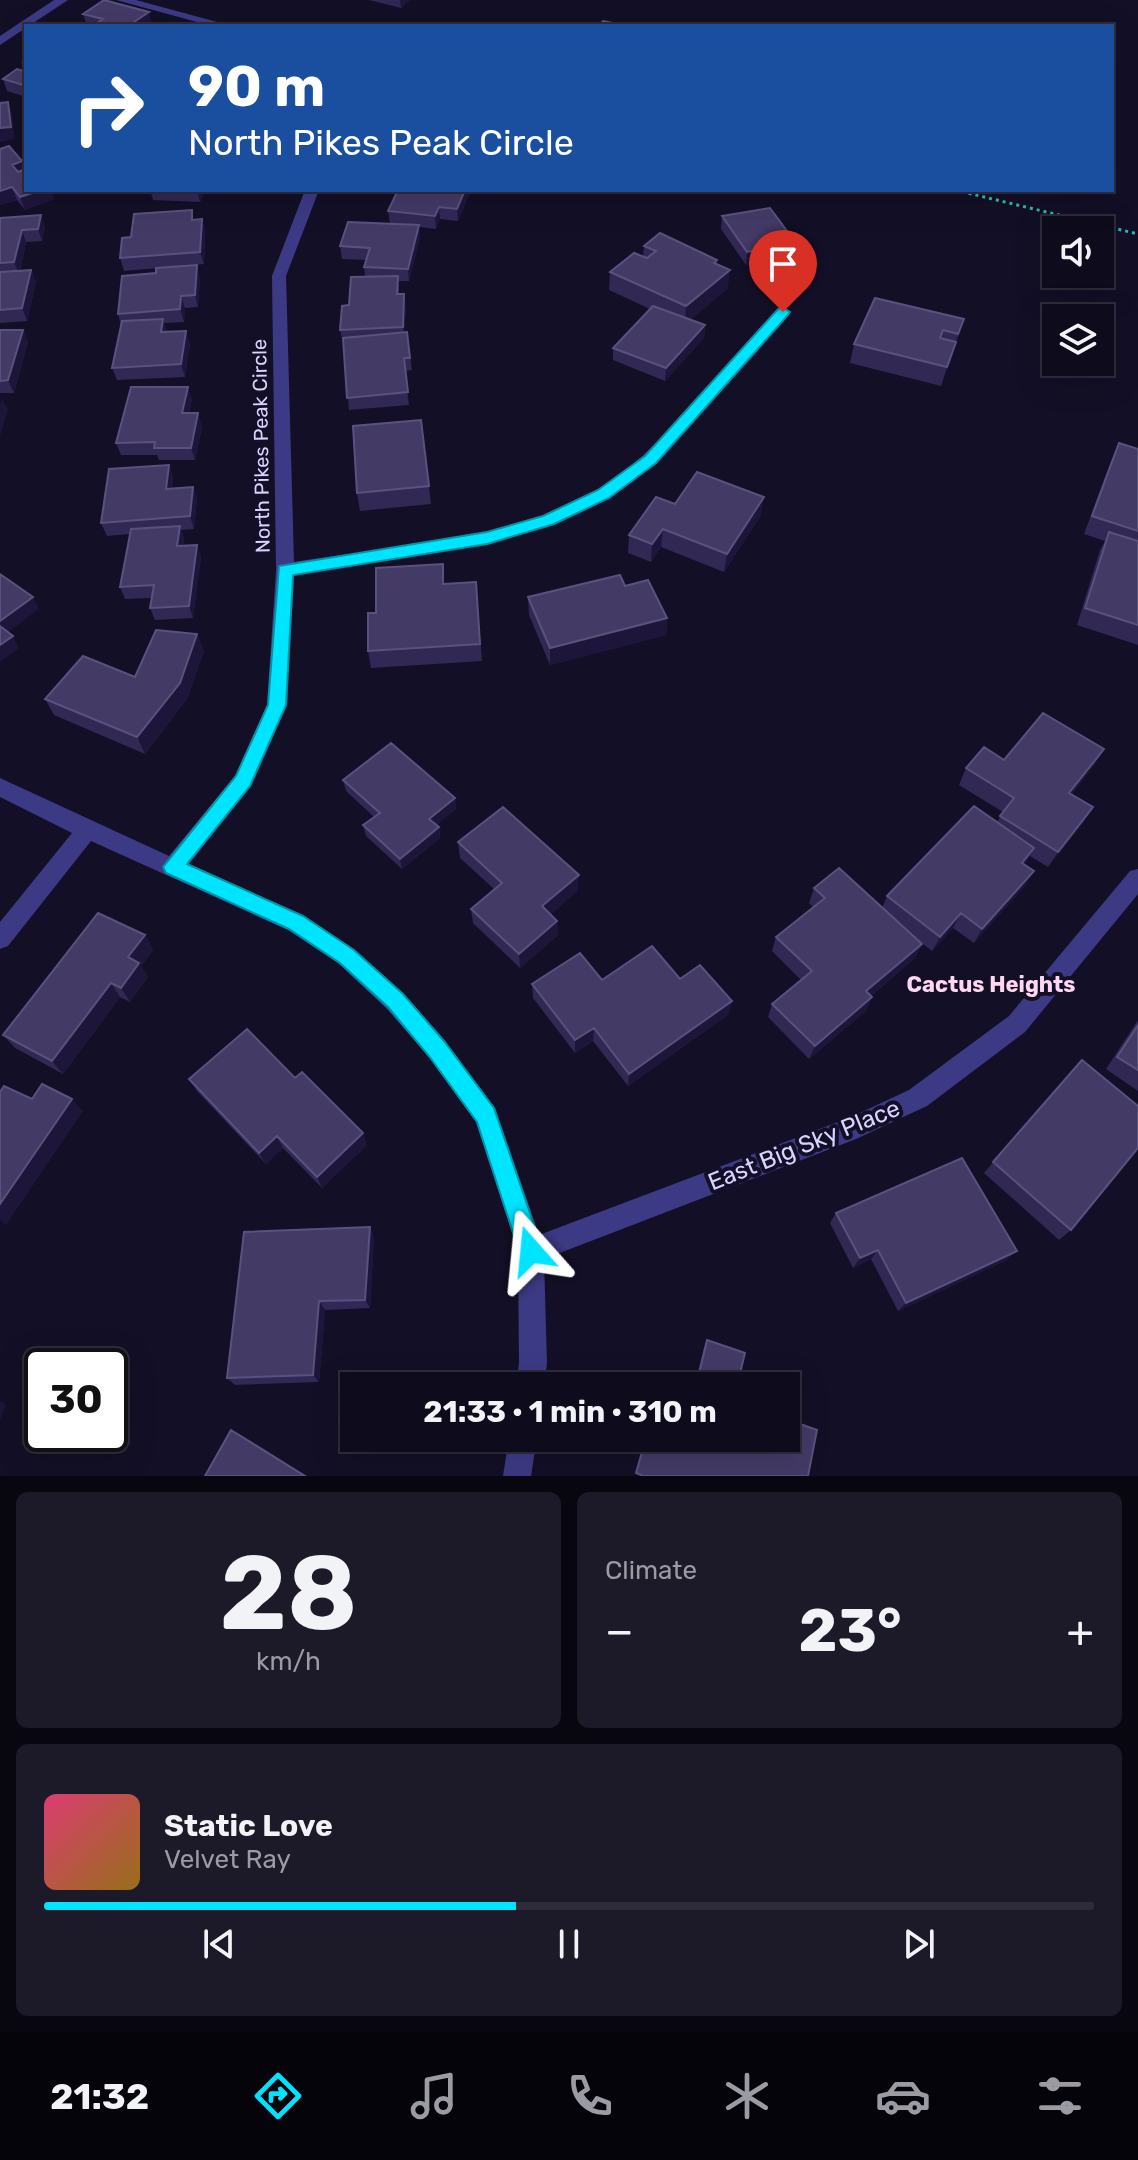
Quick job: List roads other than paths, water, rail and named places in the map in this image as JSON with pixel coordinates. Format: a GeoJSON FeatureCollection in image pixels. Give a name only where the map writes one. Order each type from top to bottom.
{"type":"FeatureCollection","features":[{"type":"Feature","properties":{"kind":"street"},"geometry":{"type":"LineString","coordinates":[[26,24],[62,0]]}},
{"type":"Feature","properties":{"kind":"street"},"geometry":{"type":"LineString","coordinates":[[122,0],[218,24]]}},
{"type":"Feature","properties":{"kind":"street"},"geometry":{"type":"LineString","coordinates":[[0,41],[24,25]]}},
{"type":"Feature","properties":{"kind":"street","name":"North Pikes Peak Circle"},"geometry":{"type":"LineString","coordinates":[[173,867],[243,781],[277,705],[285,570],[279,276],[311,192]]}},
{"type":"Feature","properties":{"kind":"street"},"geometry":{"type":"LineString","coordinates":[[285,570],[487,538],[548,520],[604,494],[650,459],[783,312]]}},
{"type":"Feature","properties":{"kind":"street"},"geometry":{"type":"LineString","coordinates":[[0,787],[87,830],[296,923],[347,957],[395,1001],[436,1048],[486,1116],[531,1251],[532,1372]]}},
{"type":"Feature","properties":{"kind":"street"},"geometry":{"type":"LineString","coordinates":[[0,939],[87,830]]}},
{"type":"Feature","properties":{"kind":"street","name":"East Big Sky Place"},"geometry":{"type":"LineString","coordinates":[[531,1251],[856,1127],[918,1098],[1017,1024],[1138,878]]}},
{"type":"Feature","properties":{"kind":"street"},"geometry":{"type":"LineString","coordinates":[[517,1476],[521,1452]]}},
{"type":"Feature","properties":{"kind":"district","name":"Cactus Heights"},"geometry":{"type":"Point","coordinates":[991,984]}}]}
